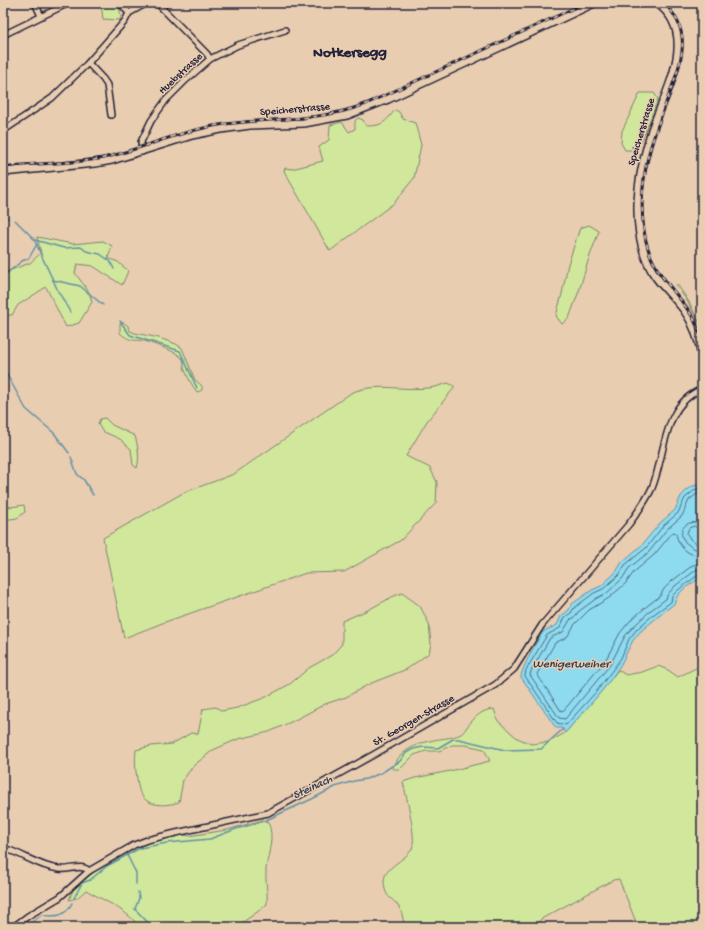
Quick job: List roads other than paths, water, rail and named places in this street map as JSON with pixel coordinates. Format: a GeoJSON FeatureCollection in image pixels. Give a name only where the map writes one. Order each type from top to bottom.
{"type":"FeatureCollection","features":[{"type":"Feature","properties":{"kind":"main road","name":"Speicherstrasse"},"geometry":{"type":"LineString","coordinates":[[3,172],[95,163],[120,159],[192,135],[221,129],[250,125],[304,123],[347,115],[388,98],[594,3]]}},
{"type":"Feature","properties":{"kind":"main road","name":"Speicherstrasse"},"geometry":{"type":"LineString","coordinates":[[657,3],[666,11],[674,24],[678,37],[679,49],[674,72],[643,160],[639,192],[640,231],[650,266],[659,280],[689,318],[698,337],[702,356]]}},
{"type":"Feature","properties":{"kind":"street"},"geometry":{"type":"LineString","coordinates":[[35,3],[41,16]]}},
{"type":"Feature","properties":{"kind":"street"},"geometry":{"type":"LineString","coordinates":[[3,35],[69,3]]}},
{"type":"Feature","properties":{"kind":"street"},"geometry":{"type":"LineString","coordinates":[[120,3],[129,14]]}},
{"type":"Feature","properties":{"kind":"street"},"geometry":{"type":"LineString","coordinates":[[3,131],[52,98],[88,63],[125,21],[129,14],[147,3]]}},
{"type":"Feature","properties":{"kind":"street"},"geometry":{"type":"LineString","coordinates":[[157,3],[207,54],[210,59]]}},
{"type":"Feature","properties":{"kind":"street","name":"Huebstrasse"},"geometry":{"type":"LineString","coordinates":[[142,152],[141,145],[151,121],[166,100],[210,59],[238,45],[285,30]]}},
{"type":"Feature","properties":{"kind":"street"},"geometry":{"type":"LineString","coordinates":[[88,63],[103,78],[107,85],[111,115]]}},
{"type":"Feature","properties":{"kind":"street","name":"St. Georgen-Strasse"},"geometry":{"type":"LineString","coordinates":[[13,927],[28,916],[60,897],[89,871],[127,848],[147,840],[268,813],[380,752],[475,698],[502,680],[517,665],[542,625],[624,530],[642,506],[652,488],[665,439],[676,411],[687,397],[702,388]]}},
{"type":"Feature","properties":{"kind":"street"},"geometry":{"type":"LineString","coordinates":[[3,848],[50,868],[63,870],[82,867],[89,871]]}},
{"type":"Feature","properties":{"kind":"water","name":"Wenigerweiher"},"geometry":{"type":"Polygon","coordinates":[[[702,484],[702,576],[681,591],[675,603],[636,636],[612,677],[565,733],[562,728],[556,728],[521,677],[537,641],[543,632],[557,625],[561,616],[568,611],[572,604],[592,590],[601,586],[616,572],[622,562],[642,545],[660,523],[675,510],[681,496],[687,490],[693,486],[702,484]]]}},
{"type":"Feature","properties":{"kind":"waterway"},"geometry":{"type":"LineString","coordinates":[[3,215],[8,218]]}},
{"type":"Feature","properties":{"kind":"waterway"},"geometry":{"type":"LineString","coordinates":[[15,220],[35,240],[64,248],[81,247],[86,251],[100,254],[110,261],[114,269]]}},
{"type":"Feature","properties":{"kind":"waterway"},"geometry":{"type":"LineString","coordinates":[[35,241],[53,280],[80,286],[103,305]]}},
{"type":"Feature","properties":{"kind":"waterway"},"geometry":{"type":"LineString","coordinates":[[3,282],[6,274],[22,261],[29,258],[37,244]]}},
{"type":"Feature","properties":{"kind":"waterway"},"geometry":{"type":"LineString","coordinates":[[53,280],[70,312]]}},
{"type":"Feature","properties":{"kind":"waterway"},"geometry":{"type":"LineString","coordinates":[[3,300],[7,310]]}},
{"type":"Feature","properties":{"kind":"waterway"},"geometry":{"type":"LineString","coordinates":[[120,321],[130,335],[180,351],[197,388]]}},
{"type":"Feature","properties":{"kind":"waterway"},"geometry":{"type":"LineString","coordinates":[[3,370],[26,409],[54,433],[69,453]]}},
{"type":"Feature","properties":{"kind":"waterway"},"geometry":{"type":"LineString","coordinates":[[71,457],[77,474],[84,480],[93,495]]}},
{"type":"Feature","properties":{"kind":"waterway","name":"Steinach"},"geometry":{"type":"LineString","coordinates":[[74,898],[82,883],[90,880],[107,866],[140,848],[167,843],[210,839],[236,829],[264,821],[335,787],[366,779],[381,773],[400,761],[406,753],[413,749],[423,747],[438,748],[453,739],[459,739],[505,750],[541,749],[563,729]]}},
{"type":"Feature","properties":{"kind":"waterway"},"geometry":{"type":"LineString","coordinates":[[127,855],[136,873],[136,884]]}},
{"type":"Feature","properties":{"kind":"waterway"},"geometry":{"type":"LineString","coordinates":[[138,892],[139,898],[135,909],[152,927]]}},
{"type":"Feature","properties":{"kind":"waterway","name":"Steinach"},"geometry":{"type":"LineString","coordinates":[[25,927],[42,915],[60,915],[66,911],[72,903]]}},
{"type":"Feature","properties":{"kind":"railway"},"geometry":{"type":"LineString","coordinates":[[3,167],[91,160],[118,154],[189,131],[219,125],[311,117],[347,110],[366,104],[585,3]]}},
{"type":"Feature","properties":{"kind":"railway"},"geometry":{"type":"LineString","coordinates":[[664,3],[679,24],[682,35],[681,57],[650,149],[644,179],[642,210],[647,245],[652,258],[664,279],[695,321]]}},
{"type":"Feature","properties":{"kind":"railway"},"geometry":{"type":"LineString","coordinates":[[693,317],[702,339]]}},
{"type":"Feature","properties":{"kind":"district","name":"Notkersegg"},"geometry":{"type":"Point","coordinates":[350,53]}}]}
